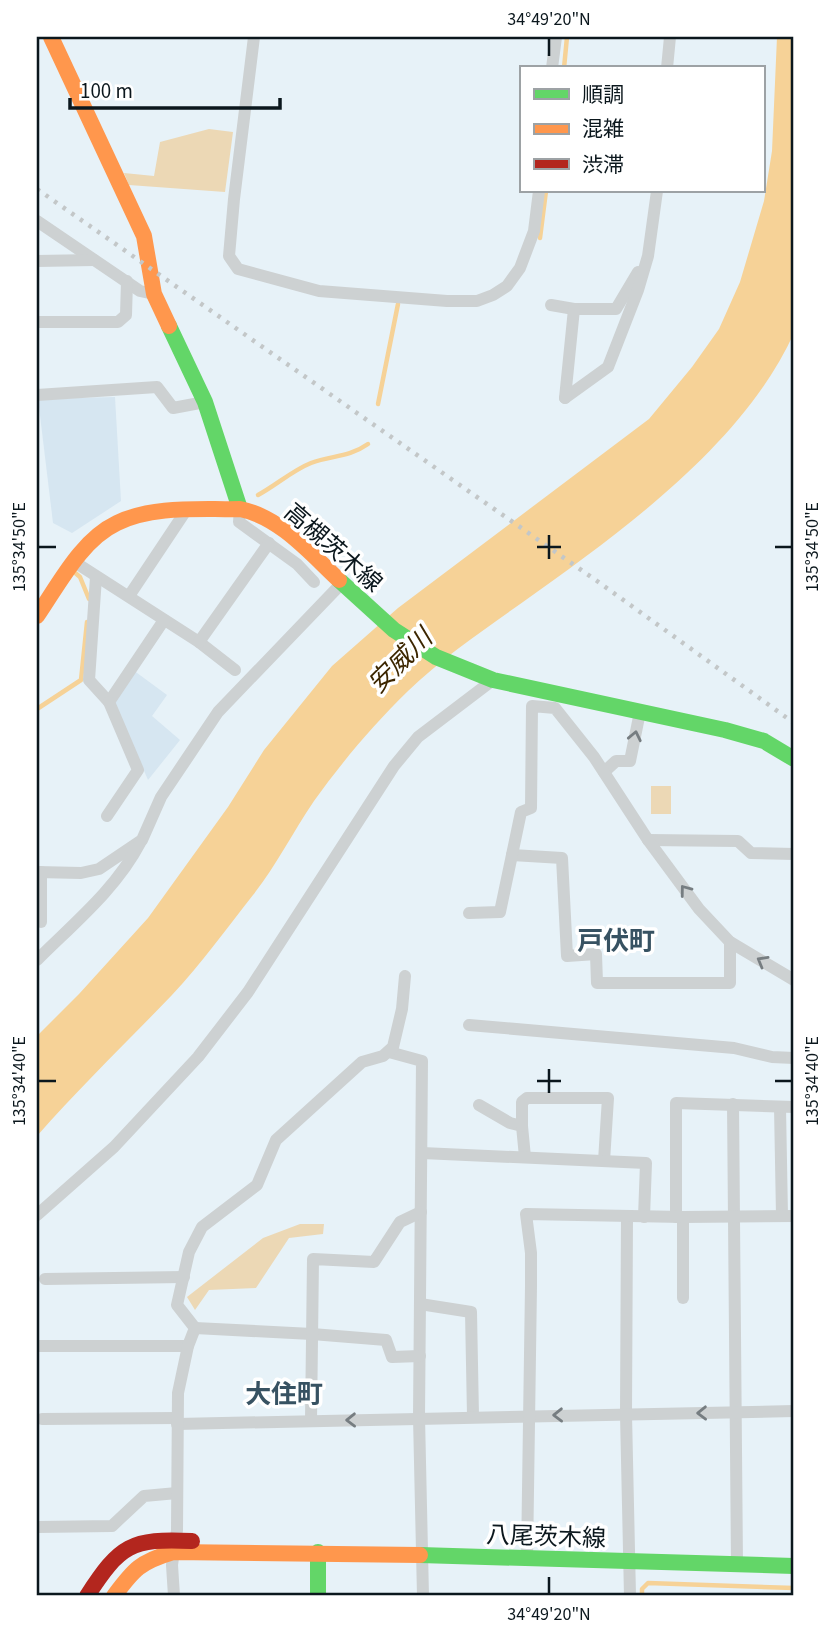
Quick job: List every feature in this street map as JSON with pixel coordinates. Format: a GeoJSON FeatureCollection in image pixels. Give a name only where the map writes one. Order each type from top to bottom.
{"type":"FeatureCollection","features":[{"type":"Feature","properties":{"kind":"main road"},"geometry":{"type":"LineString","coordinates":[[37,616],[74,562],[115,524],[134,517],[240,509],[205,402],[154,294],[144,236],[51,37]]}},
{"type":"Feature","properties":{"kind":"main road","name":"高槻茨木線"},"geometry":{"type":"LineString","coordinates":[[240,509],[250,511],[282,528],[394,631],[436,657],[493,680],[725,730],[764,741],[794,759]]}},
{"type":"Feature","properties":{"kind":"main road","name":"八尾茨木線"},"geometry":{"type":"LineString","coordinates":[[87,1596],[109,1561],[122,1548],[140,1542],[297,1552],[794,1566]]}},
{"type":"Feature","properties":{"kind":"main road","name":"八尾茨木線"},"geometry":{"type":"LineString","coordinates":[[114,1596],[133,1570],[175,1546]]}},
{"type":"Feature","properties":{"kind":"main road"},"geometry":{"type":"LineString","coordinates":[[318,1552],[318,1596]]}},
{"type":"Feature","properties":{"kind":"street"},"geometry":{"type":"LineString","coordinates":[[254,37],[229,256],[238,269],[319,291],[477,301],[507,286],[520,268],[534,231],[539,192]]}},
{"type":"Feature","properties":{"kind":"street"},"geometry":{"type":"LineString","coordinates":[[552,66],[556,37]]}},
{"type":"Feature","properties":{"kind":"street"},"geometry":{"type":"LineString","coordinates":[[667,66],[670,37]]}},
{"type":"Feature","properties":{"kind":"street"},"geometry":{"type":"LineString","coordinates":[[574,309],[565,398],[608,367],[638,290],[648,256],[657,192]]}},
{"type":"Feature","properties":{"kind":"street"},"geometry":{"type":"LineString","coordinates":[[37,221],[140,290],[154,294]]}},
{"type":"Feature","properties":{"kind":"street"},"geometry":{"type":"LineString","coordinates":[[551,305],[574,309],[616,309],[648,256]]}},
{"type":"Feature","properties":{"kind":"street"},"geometry":{"type":"LineString","coordinates":[[37,261],[94,260]]}},
{"type":"Feature","properties":{"kind":"street"},"geometry":{"type":"LineString","coordinates":[[37,322],[118,323],[126,315],[127,281]]}},
{"type":"Feature","properties":{"kind":"street"},"geometry":{"type":"LineString","coordinates":[[37,394],[157,387],[173,408],[205,402]]}},
{"type":"Feature","properties":{"kind":"street"},"geometry":{"type":"LineString","coordinates":[[240,509],[239,522],[297,564],[314,582]]}},
{"type":"Feature","properties":{"kind":"street"},"geometry":{"type":"LineString","coordinates":[[129,596],[185,512]]}},
{"type":"Feature","properties":{"kind":"street"},"geometry":{"type":"LineString","coordinates":[[199,642],[269,543]]}},
{"type":"Feature","properties":{"kind":"street"},"geometry":{"type":"LineString","coordinates":[[74,562],[199,642],[235,670]]}},
{"type":"Feature","properties":{"kind":"street"},"geometry":{"type":"LineString","coordinates":[[96,577],[89,680],[109,702],[138,770],[107,816]]}},
{"type":"Feature","properties":{"kind":"street"},"geometry":{"type":"LineString","coordinates":[[37,960],[107,890],[134,855],[161,797],[218,712],[341,584]]}},
{"type":"Feature","properties":{"kind":"street"},"geometry":{"type":"LineString","coordinates":[[109,702],[164,620]]}},
{"type":"Feature","properties":{"kind":"street"},"geometry":{"type":"LineString","coordinates":[[37,1215],[114,1147],[198,1057],[248,992],[394,766],[418,737],[493,680]]}},
{"type":"Feature","properties":{"kind":"street"},"geometry":{"type":"LineString","coordinates":[[469,913],[500,912],[521,812],[531,808],[532,706],[555,708],[604,772],[648,840],[699,909],[730,942],[794,980]]}},
{"type":"Feature","properties":{"kind":"street"},"geometry":{"type":"LineString","coordinates":[[604,772],[615,761],[630,761],[640,712]]}},
{"type":"Feature","properties":{"kind":"street"},"geometry":{"type":"LineString","coordinates":[[41,922],[39,872],[81,873],[99,869],[142,840]]}},
{"type":"Feature","properties":{"kind":"street"},"geometry":{"type":"LineString","coordinates":[[648,840],[738,841],[751,853],[794,854]]}},
{"type":"Feature","properties":{"kind":"street"},"geometry":{"type":"LineString","coordinates":[[512,855],[562,858],[567,956],[596,954],[597,983],[730,983],[730,942]]}},
{"type":"Feature","properties":{"kind":"street"},"geometry":{"type":"LineString","coordinates":[[405,976],[393,1047],[389,1052],[362,1062],[276,1140],[257,1185],[202,1227],[189,1252],[177,1305],[195,1328],[386,1340],[392,1357],[420,1356]]}},
{"type":"Feature","properties":{"kind":"street"},"geometry":{"type":"LineString","coordinates":[[469,1025],[734,1048],[772,1057],[794,1058]]}},
{"type":"Feature","properties":{"kind":"street"},"geometry":{"type":"LineString","coordinates":[[389,1052],[422,1061],[419,1417],[423,1596]]}},
{"type":"Feature","properties":{"kind":"street"},"geometry":{"type":"LineString","coordinates":[[525,1157],[522,1102],[527,1098],[608,1098],[604,1161]]}},
{"type":"Feature","properties":{"kind":"street"},"geometry":{"type":"LineString","coordinates":[[683,1298],[676,1103],[794,1107]]}},
{"type":"Feature","properties":{"kind":"street"},"geometry":{"type":"LineString","coordinates":[[733,1104],[737,1565]]}},
{"type":"Feature","properties":{"kind":"street"},"geometry":{"type":"LineString","coordinates":[[479,1105],[510,1123],[522,1126]]}},
{"type":"Feature","properties":{"kind":"street"},"geometry":{"type":"LineString","coordinates":[[527,1559],[531,1254],[526,1214],[788,1216],[780,1107]]}},
{"type":"Feature","properties":{"kind":"street"},"geometry":{"type":"LineString","coordinates":[[422,1153],[646,1163],[644,1217]]}},
{"type":"Feature","properties":{"kind":"street"},"geometry":{"type":"LineString","coordinates":[[311,1420],[313,1259],[374,1262],[400,1222],[421,1212]]}},
{"type":"Feature","properties":{"kind":"street"},"geometry":{"type":"LineString","coordinates":[[627,1216],[626,1414],[630,1596]]}},
{"type":"Feature","properties":{"kind":"street"},"geometry":{"type":"LineString","coordinates":[[45,1279],[184,1277]]}},
{"type":"Feature","properties":{"kind":"street"},"geometry":{"type":"LineString","coordinates":[[420,1304],[471,1312],[473,1416]]}},
{"type":"Feature","properties":{"kind":"street"},"geometry":{"type":"LineString","coordinates":[[174,1596],[178,1393],[188,1346],[195,1328]]}},
{"type":"Feature","properties":{"kind":"street"},"geometry":{"type":"LineString","coordinates":[[37,1346],[188,1346]]}},
{"type":"Feature","properties":{"kind":"street"},"geometry":{"type":"LineString","coordinates":[[41,1419],[311,1420],[794,1411]]}},
{"type":"Feature","properties":{"kind":"street"},"geometry":{"type":"LineString","coordinates":[[37,1527],[112,1526],[144,1496],[177,1493]]}},
{"type":"Feature","properties":{"kind":"shaded area"},"geometry":{"type":"Polygon","coordinates":[[[209,129],[233,132],[225,192],[129,185],[124,173],[154,176],[160,142],[209,129]]]}},
{"type":"Feature","properties":{"kind":"shaded area"},"geometry":{"type":"Polygon","coordinates":[[[115,397],[121,501],[72,533],[53,523],[38,399],[115,397]]]}},
{"type":"Feature","properties":{"kind":"shaded area"},"geometry":{"type":"Polygon","coordinates":[[[133,670],[167,695],[152,716],[180,740],[148,780],[114,700],[133,670]]]}},
{"type":"Feature","properties":{"kind":"shaded area"},"geometry":{"type":"Polygon","coordinates":[[[651,786],[671,786],[671,814],[651,814],[651,786]]]}},
{"type":"Feature","properties":{"kind":"shaded area"},"geometry":{"type":"Polygon","coordinates":[[[300,1224],[324,1224],[323,1234],[289,1238],[256,1288],[209,1290],[195,1310],[187,1297],[263,1238],[300,1224]]]}},
{"type":"Feature","properties":{"kind":"water","name":"安威川"},"geometry":{"type":"Polygon","coordinates":[[[777,37],[794,37],[794,333],[772,374],[712,449],[676,483],[600,546],[449,655],[395,704],[325,786],[277,861],[214,946],[172,995],[37,1136],[37,1036],[148,918],[228,807],[264,750],[332,666],[398,608],[649,419],[719,329],[740,282],[764,201],[772,151],[777,37]]]}},
{"type":"Feature","properties":{"kind":"waterway"},"geometry":{"type":"LineString","coordinates":[[564,66],[567,37]]}},
{"type":"Feature","properties":{"kind":"waterway"},"geometry":{"type":"LineString","coordinates":[[540,238],[546,192]]}},
{"type":"Feature","properties":{"kind":"waterway"},"geometry":{"type":"LineString","coordinates":[[378,404],[398,304]]}},
{"type":"Feature","properties":{"kind":"waterway"},"geometry":{"type":"LineString","coordinates":[[258,495],[304,466],[354,452],[368,444]]}},
{"type":"Feature","properties":{"kind":"waterway"},"geometry":{"type":"LineString","coordinates":[[73,571],[80,577],[89,599]]}},
{"type":"Feature","properties":{"kind":"waterway"},"geometry":{"type":"LineString","coordinates":[[37,709],[81,680],[87,622]]}},
{"type":"Feature","properties":{"kind":"waterway"},"geometry":{"type":"LineString","coordinates":[[642,1596],[642,1589],[648,1583],[794,1588]]}},
{"type":"Feature","properties":{"kind":"railway"},"geometry":{"type":"LineString","coordinates":[[37,189],[597,581],[794,723]]}},
{"type":"Feature","properties":{"kind":"traffic: fast"},"geometry":{"type":"LineString","coordinates":[[169,326],[205,402],[240,509]]}},
{"type":"Feature","properties":{"kind":"traffic: fast"},"geometry":{"type":"LineString","coordinates":[[339,580],[394,630],[436,657],[493,680],[725,730],[764,741],[794,759]]}},
{"type":"Feature","properties":{"kind":"traffic: fast"},"geometry":{"type":"LineString","coordinates":[[318,1552],[318,1596]]}},
{"type":"Feature","properties":{"kind":"traffic: fast"},"geometry":{"type":"LineString","coordinates":[[420,1555],[794,1566]]}},
{"type":"Feature","properties":{"kind":"traffic: slow"},"geometry":{"type":"LineString","coordinates":[[51,37],[144,236],[154,294],[169,326]]}},
{"type":"Feature","properties":{"kind":"traffic: slow"},"geometry":{"type":"LineString","coordinates":[[37,616],[72,564],[92,540],[131,517],[162,511],[240,509],[255,513],[294,537],[339,580]]}},
{"type":"Feature","properties":{"kind":"traffic: slow"},"geometry":{"type":"LineString","coordinates":[[114,1596],[139,1568],[153,1559],[173,1552],[420,1555]]}},
{"type":"Feature","properties":{"kind":"traffic: jam"},"geometry":{"type":"LineString","coordinates":[[87,1596],[109,1565],[129,1548],[154,1541],[192,1541]]}},
{"type":"Feature","properties":{"kind":"district","name":"戸伏町"},"geometry":{"type":"Point","coordinates":[616,941]}},
{"type":"Feature","properties":{"kind":"district","name":"大住町"},"geometry":{"type":"Point","coordinates":[284,1394]}}]}
